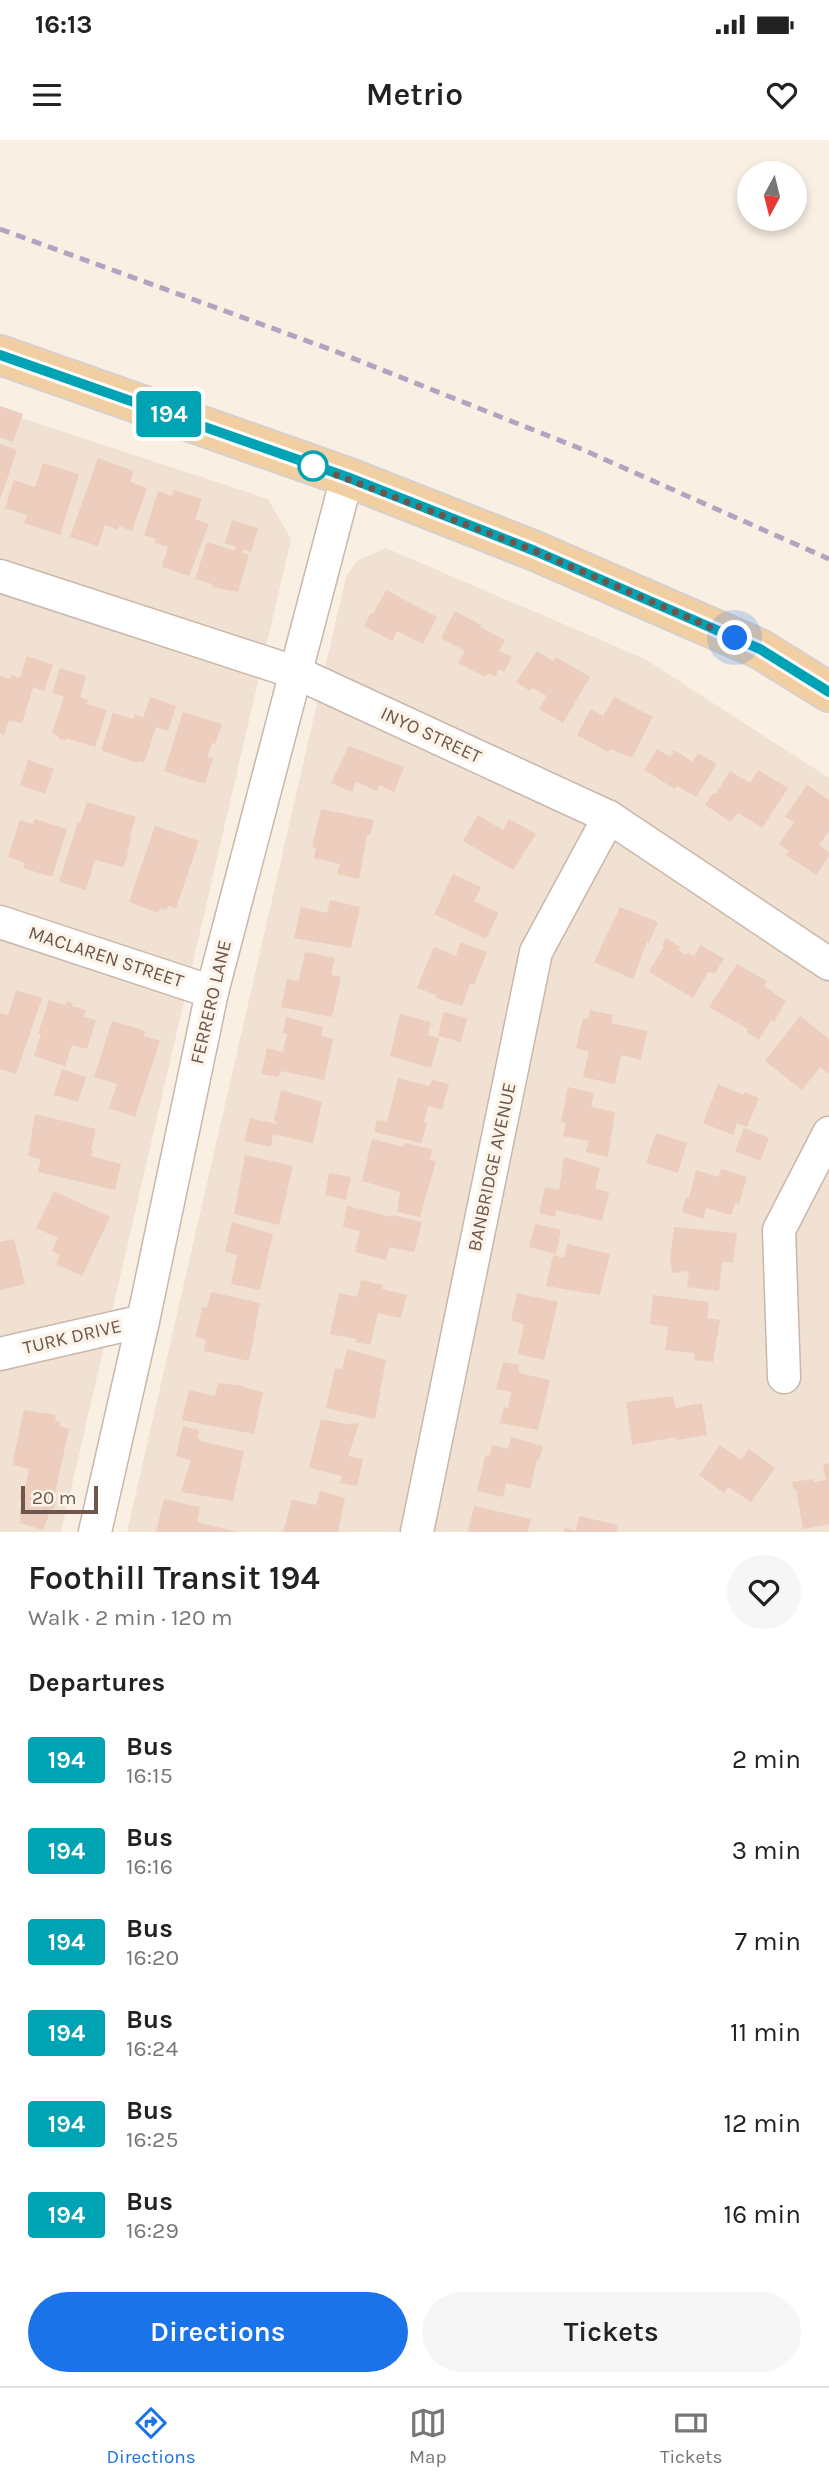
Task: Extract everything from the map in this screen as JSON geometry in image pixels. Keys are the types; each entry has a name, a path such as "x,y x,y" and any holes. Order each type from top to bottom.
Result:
{"main road":[{"path":"0,355 347,477 535,551 760,649 829,692"}],"street":[{"name":"FERRERO LANE","path":"95,1532 143,1321 212,992 347,477"},
{"name":"INYO STREET","path":"0,576 297,673 609,817 829,964"},
{"name":"BANBRIDGE AVENUE","path":"417,1532 536,952 609,817"},
{"name":"MACLAREN STREET","path":"0,922 212,992"},
{"path":"784,1377 779,1230 829,1133"},
{"name":"TURK DRIVE","path":"0,1354 143,1321"}],"shaded area":[{"path":"0,411 268,499 291,539 61,1532 0,1532"},
{"path":"386,548 645,659 829,778 829,1532 127,1532 346,577 357,561"}],"building":[{"path":"0,406 23,414 13,442 0,437"},
{"path":"0,444 17,450 1,497 0,497"},
{"path":"98,458 134,471 130,482 147,488 132,531 105,525 98,546 70,537"},
{"path":"43,463 79,474 60,535 24,523 27,515 5,508 14,480 35,487"},
{"path":"174,490 202,499 195,519 209,524 189,576 162,567 168,547 155,543 156,539 144,535 158,491 172,496"},
{"path":"232,520 258,528 251,552 243,549 242,553 249,555 238,592 212,587 212,584 195,579 207,542 235,551 236,547 225,543"},
{"path":"386,590 437,617 423,644 397,631 392,641 364,626"},
{"path":"455,611 505,640 499,651 512,657 504,672 499,669 495,677 488,673 485,677 458,663 465,651 441,638"},
{"path":"537,651 553,661 556,657 590,677 563,723 539,709 547,696 532,688 530,691 516,682"},
{"path":"27,656 53,665 44,691 33,687 22,723 9,720 4,735 0,733 0,676 20,678"},
{"path":"60,668 86,676 80,697 88,700 87,704 107,710 95,747 58,738 59,736 52,733 64,697 52,693"},
{"path":"150,697 176,706 168,731 156,727 144,763 101,750 113,713 133,719 135,714 143,718"},
{"path":"614,697 653,717 632,758 610,749 608,752 577,735 591,709 603,716"},
{"path":"183,712 222,724 207,757 213,758 205,784 164,771"},
{"path":"349,746 404,767 394,792 379,785 377,791 356,782 352,792 331,783"},
{"path":"657,749 670,757 674,750 693,762 698,753 717,764 696,797 677,786 675,789 644,770"},
{"path":"28,760 54,769 45,794 20,785"},
{"path":"758,770 788,788 762,828 738,813 731,822 705,805 713,793 715,795 730,771 750,783"},
{"path":"807,785 829,800 829,831 819,845 829,852 829,856 816,875 786,855 789,851 779,844 794,822 785,817"},
{"path":"87,802 136,817 123,867 95,860 86,890 59,882"},
{"path":"321,809 374,820 370,835 367,835 359,879 337,874 340,864 314,858 316,848 312,847"},
{"path":"478,815 503,830 509,819 536,834 513,870 463,841"},
{"path":"35,819 67,829 52,877 23,868 25,863 8,857 20,820 33,824"},
{"path":"155,826 199,841 176,908 160,908 159,913 129,902"},
{"path":"453,874 481,887 474,901 499,913 486,939 434,914"},
{"path":"330,900 360,907 351,948 294,938 301,907 327,913"},
{"path":"620,907 658,922 633,979 594,962"},
{"path":"666,938 680,947 678,950 686,955 688,953 694,956 701,945 724,959 715,973 708,972 693,998 649,972"},
{"path":"460,942 487,952 462,1006 435,998 436,995 417,988 434,947 456,956"},
{"path":"305,952 335,958 331,975 341,977 332,1017 281,1007 287,979 299,981"},
{"path":"737,964 767,981 764,986 786,1001 759,1040 746,1032 748,1029 709,1007"},
{"path":"16,990 42,998 16,1074 0,1069 0,1013 8,1015"},
{"path":"49,1000 65,1005 67,1001 73,1003 72,1006 86,1010 84,1017 96,1020 87,1049 72,1045 65,1066 34,1056"},
{"path":"590,1010 613,1015 611,1023 647,1031 641,1060 621,1055 615,1084 583,1077 589,1051 576,1048 583,1018 588,1019"},
{"path":"444,1012 467,1018 461,1042 438,1036"},
{"path":"400,1014 431,1022 428,1035 439,1038 431,1068 390,1056"},
{"path":"800,1016 829,1039 829,1074 820,1067 802,1090 765,1061"},
{"path":"286,1017 323,1027 321,1036 333,1039 324,1080 281,1071 278,1077 261,1074 267,1048 283,1052 287,1034 283,1033"},
{"path":"112,1021 140,1029 145,1032 144,1036 160,1041 135,1117 109,1108 117,1084 94,1077"},
{"path":"62,1069 86,1077 78,1102 54,1095"},
{"path":"398,1078 429,1086 432,1080 449,1084 442,1110 428,1106 424,1122 427,1123 421,1143 374,1132 377,1120 387,1122"},
{"path":"718,1084 759,1098 747,1127 737,1123 733,1135 703,1123"},
{"path":"568,1087 594,1093 591,1107 615,1112 608,1157 586,1152 589,1141 563,1136 566,1123 561,1122"},
{"path":"281,1090 322,1102 313,1143 273,1134 271,1147 244,1141 250,1118 276,1124 274,1121"},
{"path":"35,1114 96,1129 91,1156 121,1164 115,1190 38,1172 41,1159 28,1156"},
{"path":"744,1128 769,1138 760,1161 735,1151"},
{"path":"656,1133 687,1143 678,1173 646,1163"},
{"path":"372,1139 403,1147 404,1143 432,1149 430,1160 436,1161 420,1217 397,1212 400,1192 362,1181"},
{"path":"245,1155 293,1166 279,1225 234,1214"},
{"path":"564,1157 600,1168 595,1189 609,1192 602,1221 556,1210 555,1217 539,1213 545,1187 559,1190"},
{"path":"721,1169 747,1177 739,1204 735,1203 731,1215 706,1208 703,1219 682,1212 686,1197 689,1198 696,1170 719,1177"},
{"path":"329,1173 351,1177 346,1200 325,1195"},
{"path":"54,1191 110,1217 82,1276 56,1264 60,1255 52,1251 58,1238 36,1228"},
{"path":"347,1206 422,1222 414,1252 389,1247 386,1260 355,1252 360,1231 343,1227"},
{"path":"232,1222 273,1234 260,1290 231,1284 237,1255 225,1252"},
{"path":"535,1224 561,1230 556,1254 529,1247"},
{"path":"674,1227 737,1233 733,1263 722,1262 719,1291 687,1287 689,1271 672,1273 670,1259"},
{"path":"14,1239 25,1284 0,1290 0,1242"},
{"path":"567,1244 610,1254 600,1295 546,1286 553,1255 564,1258"},
{"path":"361,1280 407,1295 401,1318 378,1313 370,1345 356,1342 357,1339 330,1334 339,1293 357,1297"},
{"path":"211,1292 260,1303 249,1361 204,1351 206,1340 196,1336 202,1307 207,1308"},
{"path":"517,1293 558,1302 544,1360 518,1354 524,1324 511,1321"},
{"path":"653,1295 709,1302 707,1318 720,1320 713,1362 694,1360 694,1353 665,1350 668,1327 650,1324"},
{"path":"347,1349 386,1360 375,1419 326,1408 335,1368 342,1369"},
{"path":"503,1362 519,1365 519,1373 550,1380 538,1430 500,1423 504,1407 508,1408 511,1392 496,1389"},
{"path":"218,1383 244,1386 263,1392 254,1434 182,1420 189,1390 215,1396"},
{"path":"673,1396 676,1408 702,1403 707,1435 677,1440 676,1437 632,1445 626,1402"},
{"path":"24,1410 56,1415 55,1421 60,1422 59,1426 69,1429 54,1497 54,1509 51,1509 43,1530 20,1523 23,1499 19,1499 21,1492 24,1493 29,1469 13,1465 13,1461"},
{"path":"321,1419 359,1424 348,1456 363,1459 357,1486 340,1483 342,1476 309,1468"},
{"path":"183,1426 199,1430 199,1441 244,1451 233,1501 181,1492 191,1460 176,1456"},
{"path":"511,1437 543,1446 530,1489 506,1483 503,1497 477,1491 485,1456 489,1457 492,1445 508,1449"},
{"path":"720,1445 741,1460 749,1449 775,1468 751,1502 728,1487 724,1493 699,1475"},
{"path":"829,1463 829,1524 803,1529 796,1489 794,1490 792,1482 826,1480 823,1465"},
{"path":"320,1491 345,1498 338,1532 283,1532 292,1500 316,1505"},
{"path":"164,1499 200,1507 197,1522 237,1532 156,1532"},
{"path":"474,1506 531,1519 528,1532 468,1532"},
{"path":"579,1516 618,1525 616,1532 564,1532 565,1528 576,1531"}],"railway":[{"path":"0,229 332,350 579,448 829,559"}],"bus line":[{"name":"194","path":"0,355 347,477 535,551 760,649 829,692"}],"route":[{"path":"313,466 535,551 735,638"}]}
